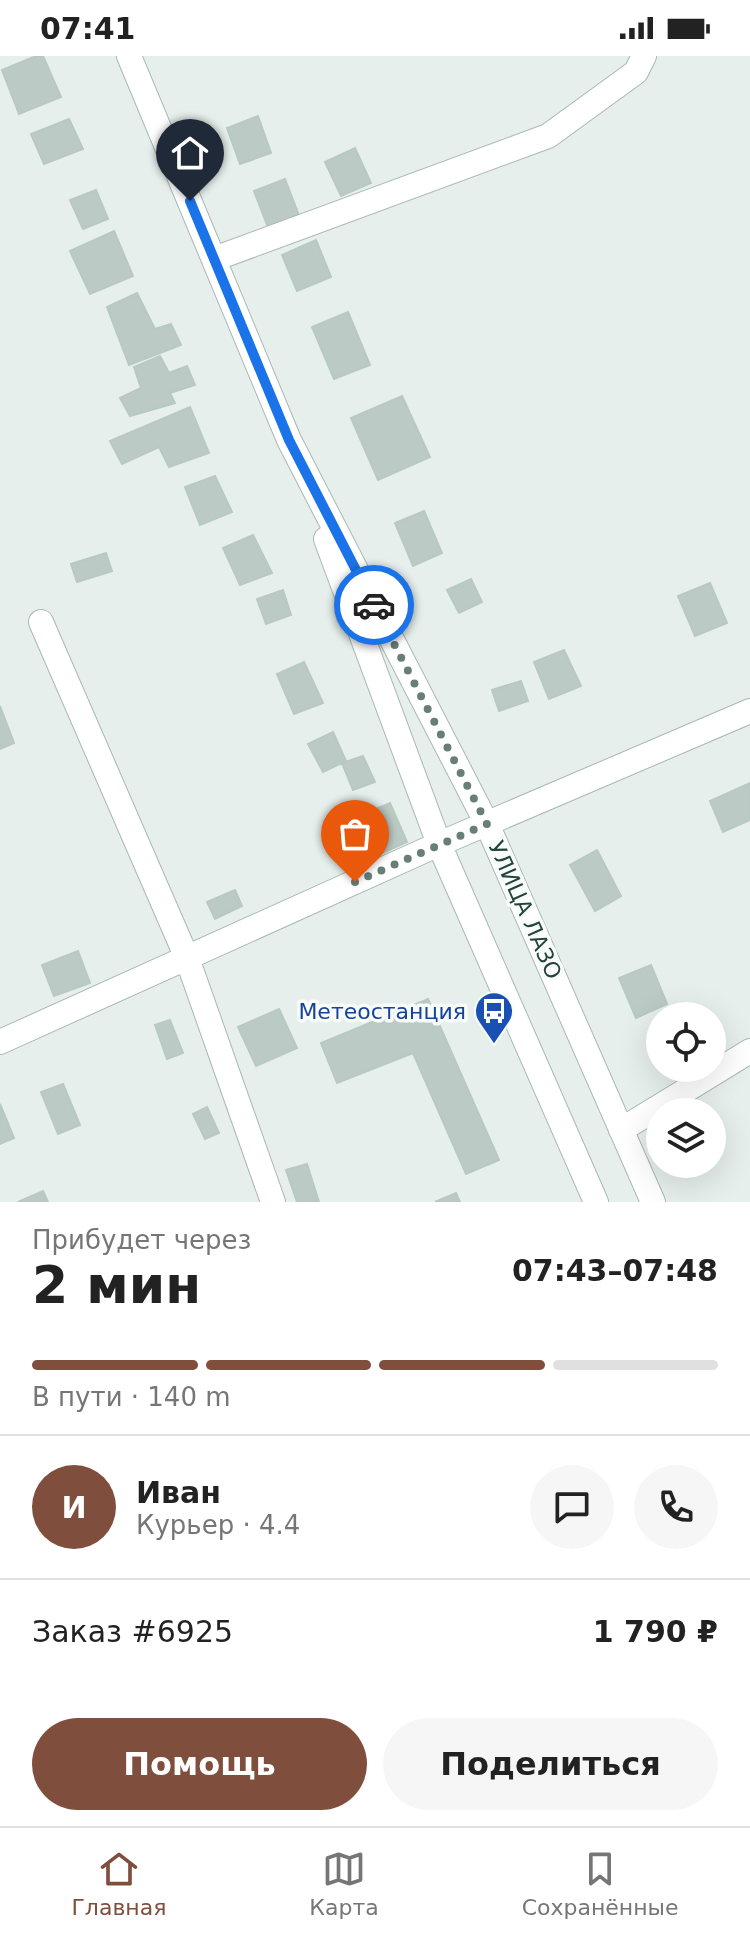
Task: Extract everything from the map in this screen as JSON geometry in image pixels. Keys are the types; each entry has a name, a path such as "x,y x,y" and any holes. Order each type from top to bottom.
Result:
{"street":[{"name":"УЛИЦА ЛАЗО","path":"129,56 289,440 487,824 653,1202"},
{"path":"214,259 548,136 636,72 644,56"},
{"path":"289,440 439,844 596,1202"},
{"path":"41,622 187,958 273,1202"},
{"path":"0,1042 439,844 750,711"},
{"path":"621,1130 750,1051"}],"building":[{"path":"43,56 61,97 19,114 2,70"},
{"path":"258,116 271,153 240,164 227,128"},
{"path":"69,119 83,149 44,164 31,134"},
{"path":"355,148 371,183 341,196 325,162"},
{"path":"285,179 300,218 269,230 254,191"},
{"path":"96,190 108,219 83,229 70,200"},
{"path":"114,231 133,276 90,294 70,251"},
{"path":"316,240 331,277 297,291 282,255"},
{"path":"137,293 155,329 171,324 181,345 129,365 107,307"},
{"path":"348,312 370,365 334,379 312,327"},
{"path":"160,356 169,373 187,366 195,385 170,393 175,403 130,416 120,398 141,388 134,367"},
{"path":"402,396 430,457 378,480 351,418"},
{"path":"190,407 209,453 169,467 159,447 122,464 110,441"},
{"path":"215,476 232,512 200,525 185,487"},
{"path":"424,511 442,553 413,566 395,523"},
{"path":"253,535 272,573 240,585 223,548"},
{"path":"106,553 112,571 77,582 71,564"},
{"path":"471,579 482,602 459,613 447,590"},
{"path":"710,583 727,623 695,636 678,596"},
{"path":"283,590 291,615 266,624 257,599"},
{"path":"564,650 581,686 549,699 534,662"},
{"path":"304,662 323,703 294,714 277,674"},
{"path":"521,681 528,701 499,711 492,690"},
{"path":"0,706 14,743 0,749"},
{"path":"333,732 346,761 323,772 308,744"},
{"path":"363,756 375,782 353,790 342,763"},
{"path":"750,783 750,820 723,832 710,801"},
{"path":"390,803 407,842 376,856 359,816"},
{"path":"597,850 621,896 595,911 570,865"},
{"path":"235,890 242,906 215,919 207,902"},
{"path":"78,951 90,983 54,996 42,965"},
{"path":"651,965 666,1002 646,1002 646,1013 636,1018 619,978"},
{"path":"428,999 499,1160 466,1174 413,1053 337,1083 321,1043"},
{"path":"279,1009 297,1048 256,1066 238,1027"},
{"path":"170,1020 183,1053 167,1059 155,1025"},
{"path":"63,1084 80,1125 58,1134 41,1092"},
{"path":"0,1104 14,1138 0,1144"},
{"path":"207,1107 219,1133 205,1139 193,1114"},
{"path":"307,1164 319,1202 297,1202 286,1170"},
{"path":"43,1191 48,1202 18,1202"},
{"path":"456,1193 460,1202 435,1202"}],"way so far":[{"path":"355,882 487,824 374,605"}],"place":[{"name":"Метеостанция","path":"494,1045"}],"route":[{"path":"190,201 289,440 374,605"}]}
